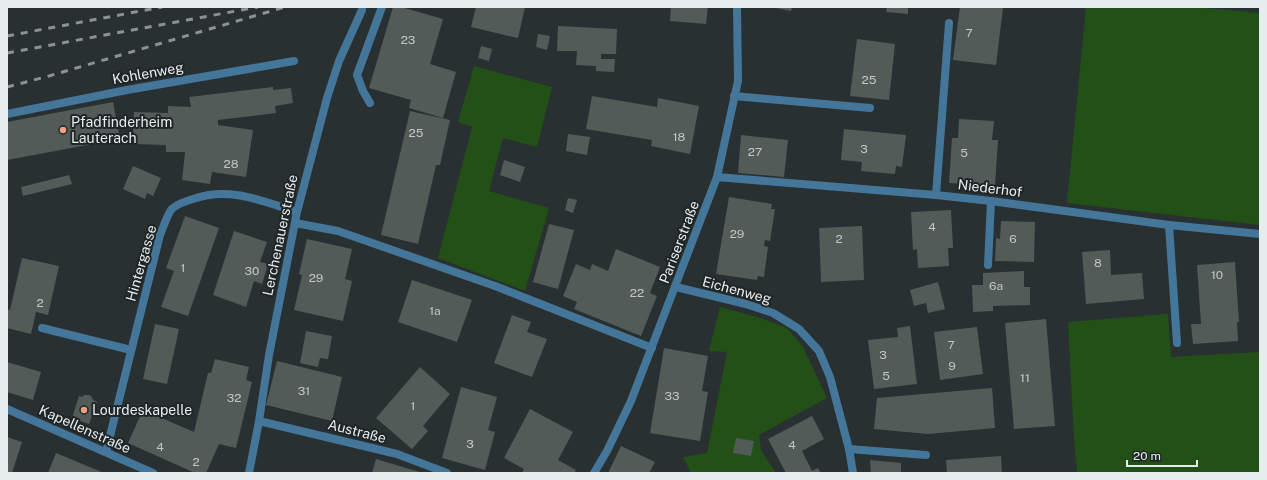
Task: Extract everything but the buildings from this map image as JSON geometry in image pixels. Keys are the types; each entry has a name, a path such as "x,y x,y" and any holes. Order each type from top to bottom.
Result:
{"street":[{"path":"370,103 363,91 357,75 382,7"},
{"name":"Pariserstraße","path":"594,473 608,451 631,401 717,177 738,80 737,7"},
{"name":"Lerchenauerstraße","path":"249,473 269,355 297,212 327,98 339,61 362,10"},
{"path":"936,195 949,23"},
{"name":"Kohlenweg","path":"7,114 127,90 294,61"},
{"path":"734,96 870,108"},
{"name":"Niederhof","path":"717,177 936,195 1170,225 1260,234"},
{"name":"Hintergasse","path":"106,452 160,235 172,208 186,201 202,196 219,194 245,195 297,212"},
{"path":"988,264 991,201"},
{"path":"295,222 338,231 495,286 652,348"},
{"path":"1170,225 1177,343"},
{"name":"Eichenweg","path":"676,287 746,304 773,313 799,329 819,351 830,377 849,449 853,473"},
{"path":"42,328 131,350"},
{"name":"Kapellenstraße","path":"7,409 153,473"},
{"name":"Austraße","path":"259,421 396,454 447,473"},
{"path":"849,449 926,455"}],"green space":[{"path":"1086,7 1193,7 1260,13 1260,225 1067,203"},
{"path":"474,66 552,87 537,147 503,138 489,191 549,208 525,291 438,258 472,127 458,122"},
{"path":"720,307 761,318 787,328 803,347 827,398 759,435 761,450 776,473 691,473 683,457 707,453 727,352 709,351"},
{"path":"1168,314 1171,357 1260,352 1260,473 1077,473 1068,322"}],"railway":[{"path":"7,36 162,7"},
{"path":"7,53 258,7"},
{"path":"7,87 285,7"}],"place":[{"name":"Pfadfinderheim Lauterach","path":"63,130"},
{"name":"Lourdeskapelle","path":"84,410"}]}
